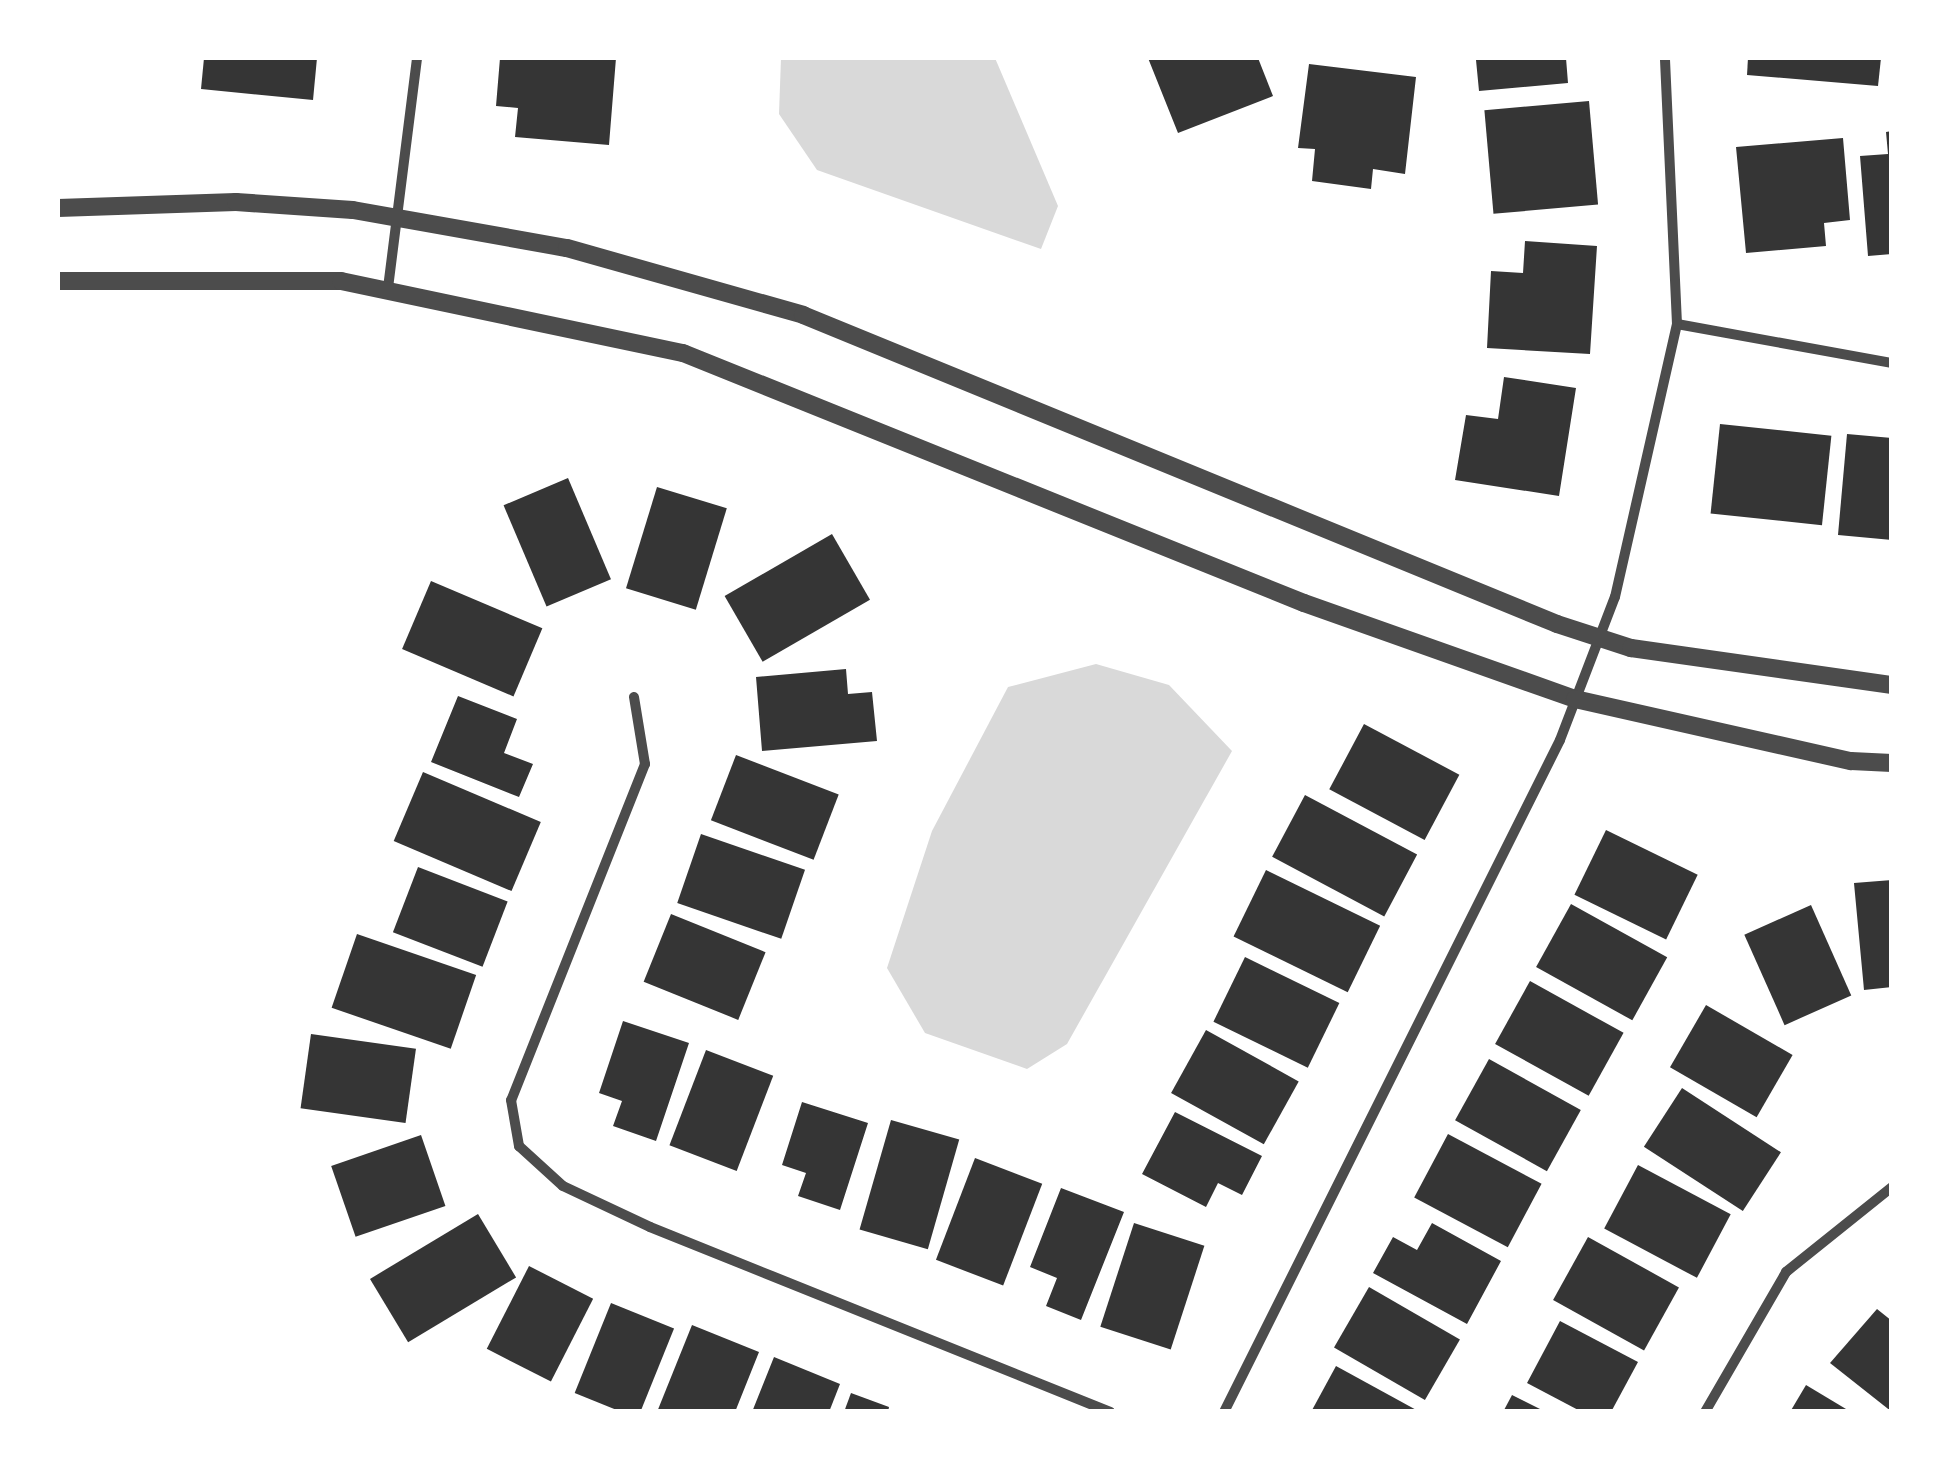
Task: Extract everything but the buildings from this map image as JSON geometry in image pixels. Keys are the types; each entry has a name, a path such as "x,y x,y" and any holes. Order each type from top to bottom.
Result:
{"street":[{"path":"388,288 417,58"},
{"path":"1224,1412 1575,699 1615,597 1677,324 1665,58"},
{"path":"58,208 236,202 398,217 567,248 802,314 1631,648 1892,685"},
{"path":"58,281 323,280 388,288 683,353 1304,602 1575,699 1851,762 1892,763"},
{"path":"1677,324 1892,362"},
{"path":"634,696 646,764 511,1100 519,1146 563,1186 650,1227 1110,1412"},
{"path":"1705,1412 1786,1272 1892,1187"}],"shaded area":[{"path":"781,58 995,58 1058,206 1041,249 817,170 779,114"},
{"path":"1096,664 1169,685 1232,751 1067,1044 1027,1069 925,1033 887,968 932,831 1008,687"}]}
